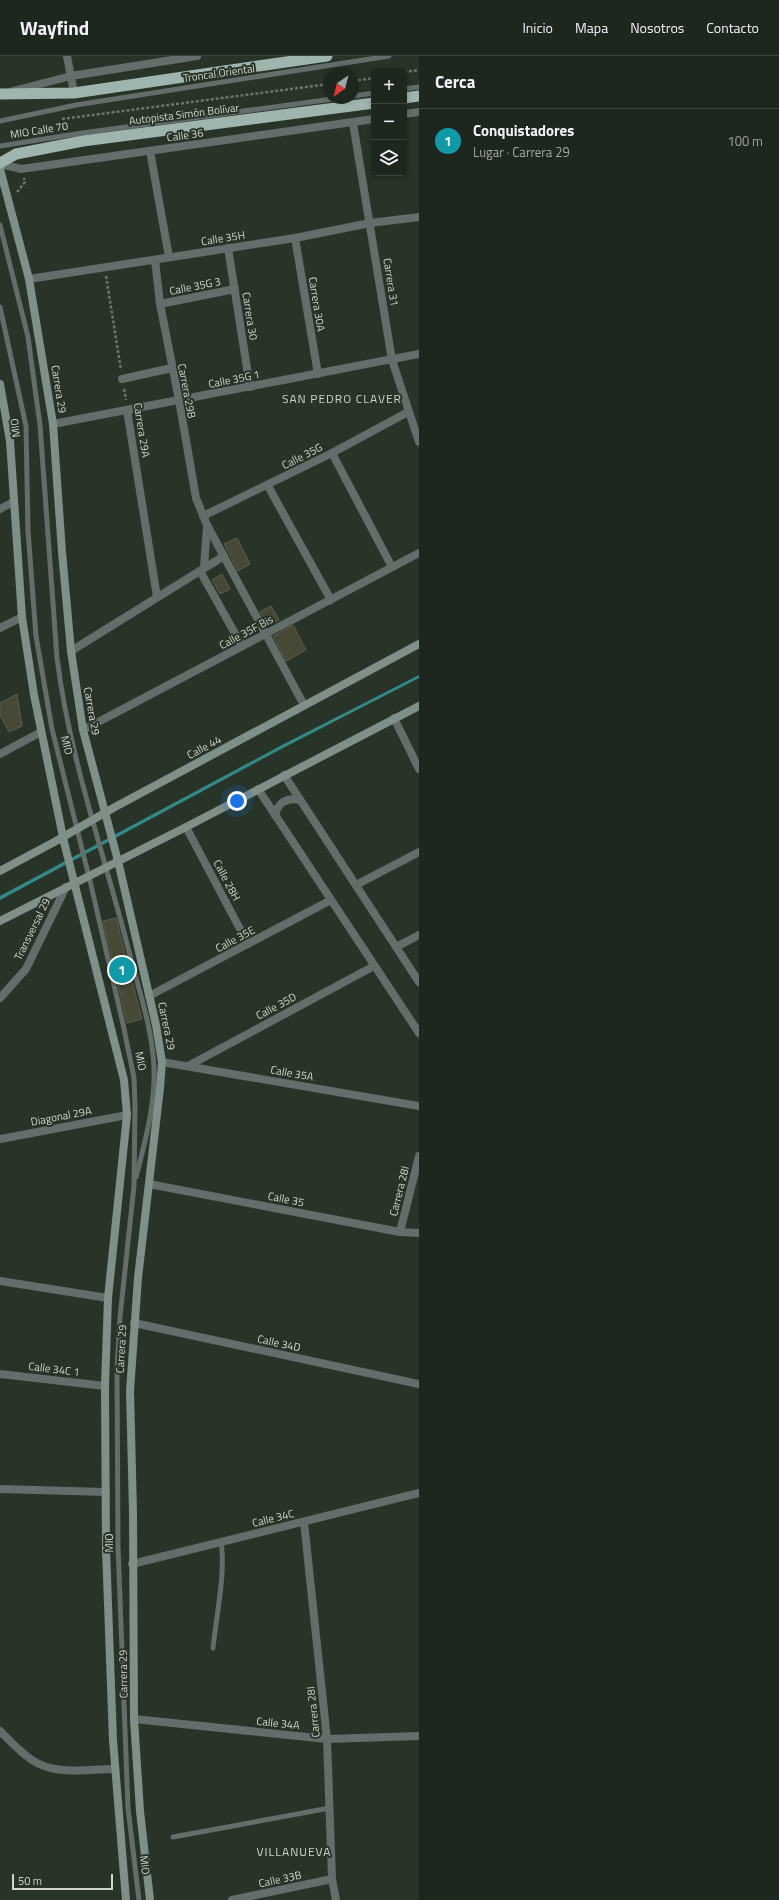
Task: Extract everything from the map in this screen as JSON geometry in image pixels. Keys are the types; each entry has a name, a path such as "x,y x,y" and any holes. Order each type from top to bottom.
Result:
{"highway":[{"path":"0,94 74,93 327,56"},
{"path":"407,98 419,96"},
{"name":"Autopista Simón Bolívar","path":"0,163 16,154 83,142 371,103"}],"main road":[{"name":"Carrera 29","path":"0,169 29,280 53,424 71,651 83,730 118,860 156,1025 162,1062 134,1323 130,1391 133,1512 132,1564 134,1719 140,1811 150,1900"},
{"name":"Carrera 29","path":"0,387 10,441 22,617 41,732 73,880 124,1080 127,1115 108,1298 105,1386 106,1549 114,1769 126,1900"},
{"name":"Calle 44","path":"0,871 64,840 304,705 419,644"},
{"path":"0,921 66,886 73,880 186,827 419,706"}],"street":[{"path":"67,56 74,93"},
{"path":"0,94 71,76 163,59 197,56"},
{"path":"407,114 419,112"},
{"name":"Calle 36","path":"0,163 21,170 371,120"},
{"name":"Carrera 31","path":"353,123 392,360 419,442"},
{"path":"150,151 169,257"},
{"name":"Calle 35H","path":"29,280 295,238 370,223 419,217"},
{"name":"Carrera 30A","path":"295,238 318,374"},
{"name":"Carrera 30","path":"228,248 250,387"},
{"name":"Carrera 29B","path":"155,260 160,304 196,498 207,525 304,705"},
{"name":"Calle 35G 3","path":"160,304 235,290"},
{"name":"Calle 35G 1","path":"53,424 419,354"},
{"path":"122,379 172,368"},
{"name":"Carrera 29A","path":"128,410 158,596"},
{"name":"Calle 35G","path":"203,516 268,486 408,412"},
{"path":"332,453 392,568"},
{"path":"268,486 331,600"},
{"path":"0,509 14,502"},
{"name":"Carrera 29B","path":"202,569 207,525"},
{"name":"Calle 35F Bis","path":"83,730 419,554"},
{"path":"71,651 224,556"},
{"path":"202,569 242,646"},
{"path":"0,628 22,617"},
{"path":"394,718 419,769"},
{"path":"0,754 41,732"},
{"path":"284,775 419,982"},
{"path":"258,789 419,1033"},
{"path":"275,815 276,809 284,801 295,799 300,800"},
{"name":"Calle 28H","path":"186,827 248,944"},
{"path":"356,885 419,852"},
{"name":"Transversal 29","path":"0,998 26,969 66,886"},
{"name":"Calle 35E","path":"149,996 331,900"},
{"path":"396,947 419,935"},
{"name":"Calle 35D","path":"188,1066 374,966"},
{"name":"Calle 35A","path":"162,1062 419,1106"},
{"name":"Diagonal 29A","path":"0,1139 127,1115"},
{"name":"Carrera 28I","path":"400,1232 419,1156"},
{"name":"Calle 35","path":"149,1184 400,1232 419,1233"},
{"path":"0,1281 108,1298"},
{"name":"Calle 34D","path":"134,1323 419,1384"},
{"name":"Calle 34C 1","path":"0,1374 105,1386"},
{"path":"0,1489 106,1492"},
{"name":"Calle 34C","path":"132,1564 419,1493"},
{"name":"Carrera 28I","path":"304,1522 327,1739 332,1879 336,1900"},
{"name":"Calle 34A","path":"134,1719 327,1739 419,1736"},
{"path":"0,1731 32,1760 48,1767 58,1770 114,1769"},
{"name":"Calle 33B","path":"232,1900 332,1879"}],"lane":[{"name":"Troncal Oriental","path":"76,105 389,56"},
{"path":"407,88 419,86"},
{"path":"359,95 371,93"},
{"name":"MIO Calle 70","path":"0,146 82,133 323,100"},
{"name":"MIO Calle 70","path":"0,121 76,105"},
{"name":"MIO","path":"0,225 28,337 40,424 57,658 62,696 70,737 121,916 147,1020 154,1056 152,1100 148,1129 134,1186"},
{"name":"MIO","path":"0,306 26,426 28,530 36,636 52,729 88,873 134,1078 134,1186 120,1317 117,1369 118,1546 127,1801 139,1900"},
{"path":"213,1648 222,1565 221,1542"},
{"path":"173,1836 330,1808"}],"path":[{"path":"407,72 419,70"},
{"path":"359,80 371,78"},
{"path":"55,120 323,85"},
{"name":"Carrera 29A","path":"104,267 128,410"}],"water":[{"path":"419,675 419,678 283,748 0,900 0,896 282,745"}],"building":[{"path":"237,538 250,564 238,571 224,544"},
{"path":"222,574 230,589 220,594 212,580"},
{"path":"271,606 279,620 268,626 260,612"},
{"path":"293,625 306,650 286,661 273,636"},
{"path":"17,694 22,726 9,732 0,715 0,703"},
{"path":"116,918 142,1019 127,1023 103,921"}],"place":[{"name":"Conquistadores","path":"122,970"}],"district":[{"name":"SAN PEDRO CLAVER","path":"342,398"},
{"name":"VILLANUEVA","path":"294,1851"}]}
